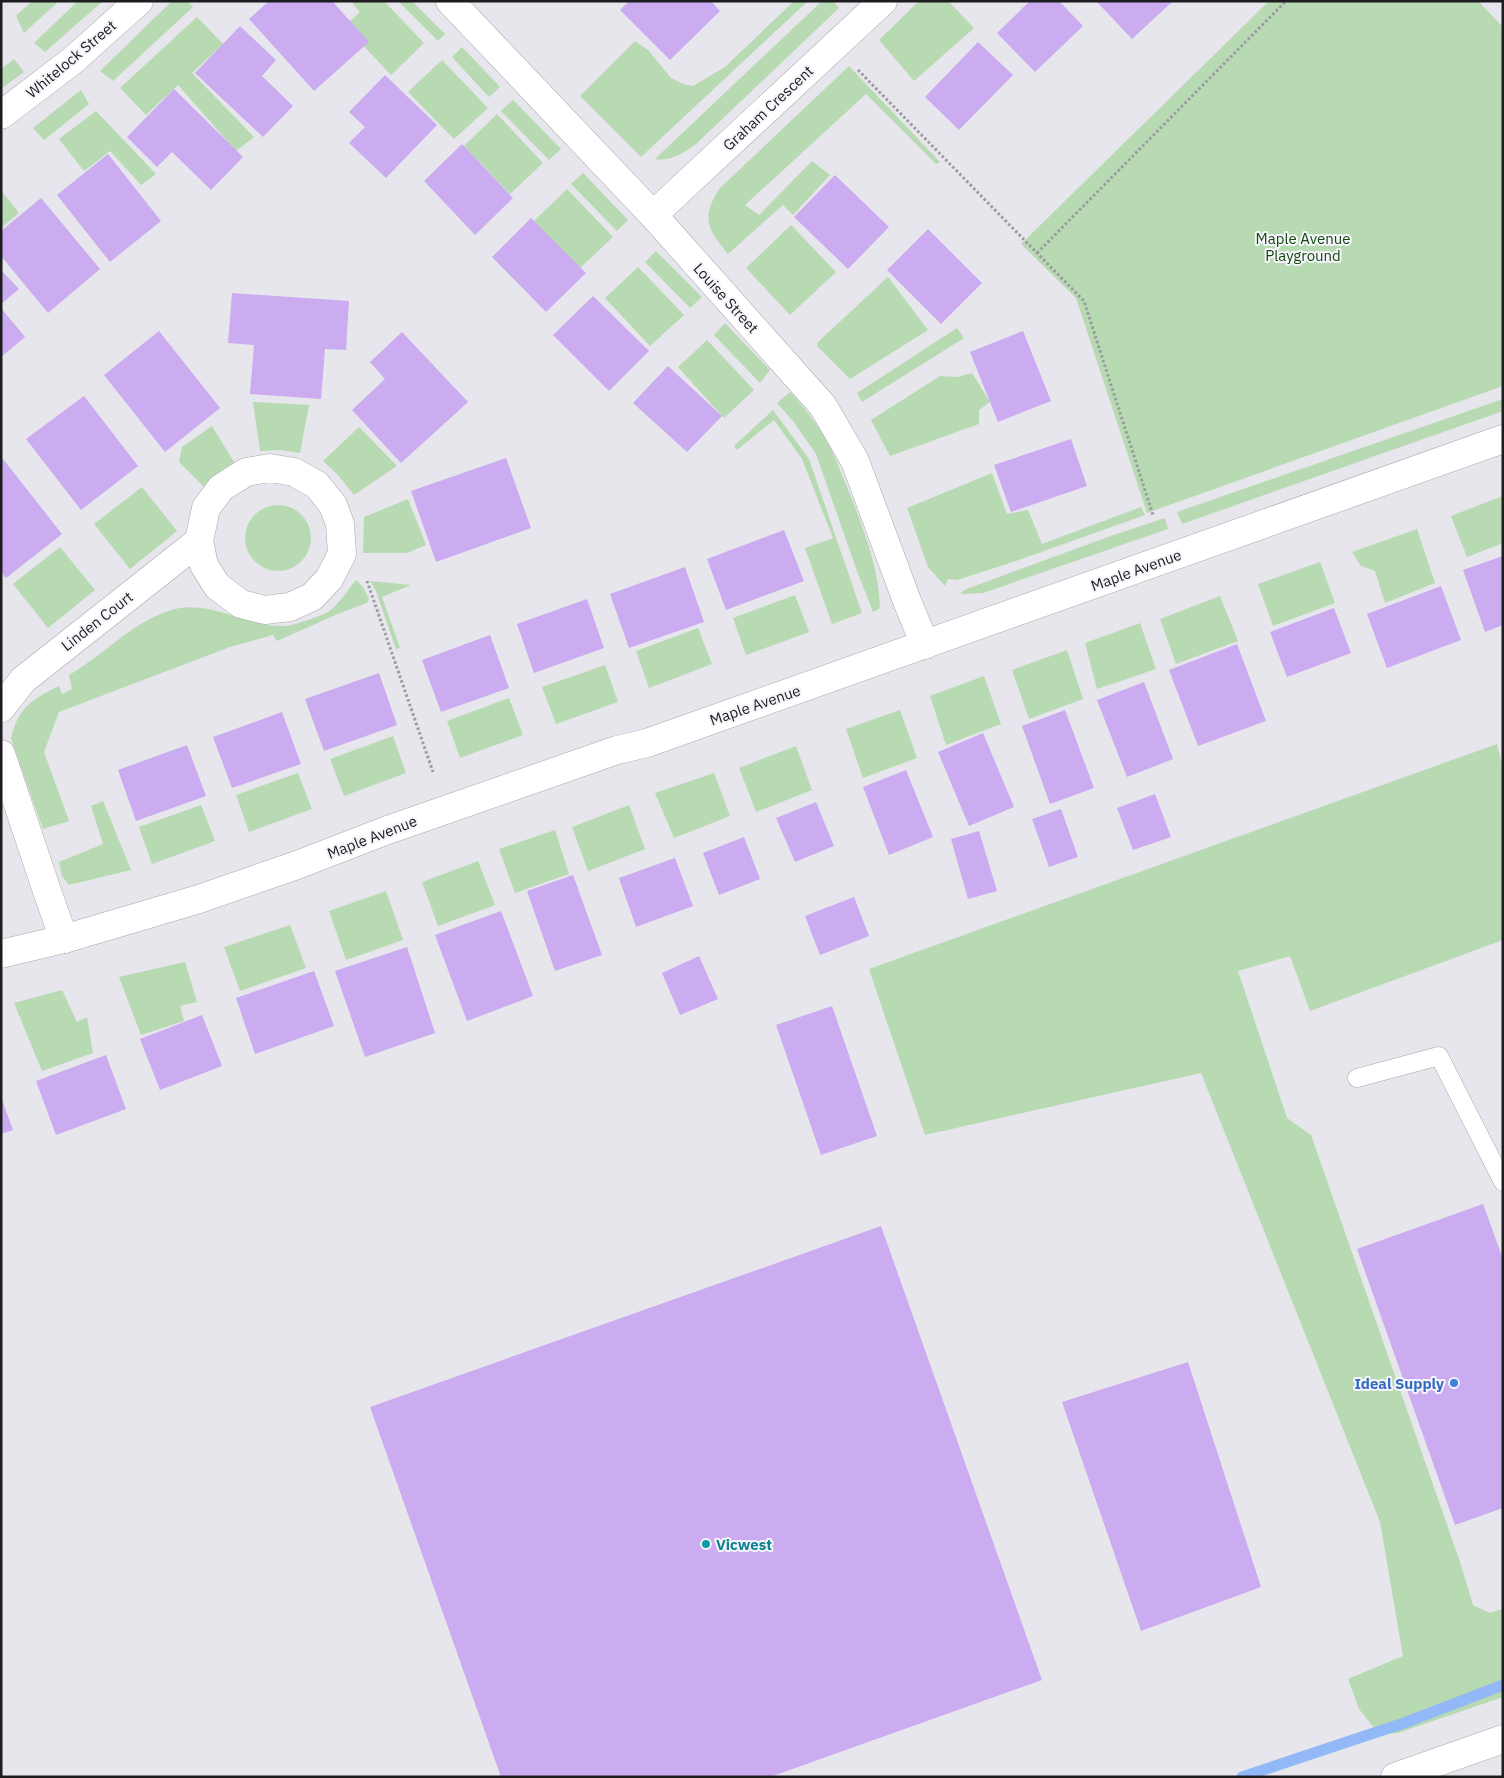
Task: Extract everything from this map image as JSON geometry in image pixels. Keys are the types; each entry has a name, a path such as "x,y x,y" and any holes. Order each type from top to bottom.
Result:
{"street":[{"name":"Whitelock Street","path":"1,115 72,61 139,1"},
{"name":"Louise Street","path":"450,1 653,215 822,406 855,460 907,602 925,645"},
{"name":"Graham Crescent","path":"653,215 883,1"},
{"name":"Maple Avenue","path":"1,954 64,939 245,884 385,831 554,771 616,750 647,743 1503,439"},
{"path":"270,468 294,472 317,486 333,505 340,524 342,554 329,579 312,596 290,607 265,610 241,604 217,586 204,565 199,541 206,508 221,488 246,472 270,468"},
{"name":"Linden Court","path":"1,708 23,680 199,541"},
{"path":"1,754 64,939"},
{"path":"1395,1777 1503,1739"}],"lane":[{"path":"1357,1078 1439,1056 1503,1182"}],"path":[{"path":"1037,254 1286,1"},
{"path":"835,46 1084,302 1153,515"},
{"path":"342,554 367,581 433,772"}],"green space":[{"path":"32,1 59,1 24,33 16,16"},
{"path":"78,1 103,1 45,52 34,43"},
{"path":"172,1 188,1 193,7 113,81 100,71"},
{"path":"351,1 384,1 424,43 391,75 345,26 360,12"},
{"path":"398,1 412,1 445,34 438,41"},
{"path":"794,1 808,1 641,157 580,96 635,41 648,50 671,78 683,84 693,86 725,67"},
{"path":"822,1 833,1 839,8 695,145 671,158 655,159"},
{"path":"919,1 948,1 974,28 914,81 879,40"},
{"name":"Maple Avenue Playground","path":"1269,1 1478,1 1503,27 1503,386 1147,513 1076,298 1021,244"},
{"path":"197,17 223,44 192,73 254,137 236,151 178,85 146,115 120,88"},
{"path":"462,47 500,87 489,97 452,57"},
{"path":"14,59 24,72 1,89 1,69"},
{"path":"442,60 488,108 454,139 408,92"},
{"path":"849,66 940,162 936,164 866,94 745,205 759,215 812,161 830,175 793,215 783,205 728,254 711,230 708,216 713,199 719,189"},
{"path":"81,90 89,104 44,140 33,128"},
{"path":"513,100 561,149 549,160 501,111"},
{"path":"96,111 156,174 141,185 110,151 84,171 59,139"},
{"path":"497,114 543,163 510,194 464,146"},
{"path":"583,173 628,220 617,231 571,184"},
{"path":"567,189 613,237 579,269 534,221"},
{"path":"1,190 19,213 1,228"},
{"path":"791,225 836,272 790,315 746,268"},
{"path":"656,251 702,297 690,308 645,262"},
{"path":"638,267 684,315 650,346 605,298"},
{"path":"888,277 928,330 850,379 817,346 818,342"},
{"path":"725,323 770,370 760,383 714,335"},
{"path":"957,328 964,338 862,402 857,393"},
{"path":"707,340 754,390 724,418 678,367"},
{"path":"972,373 990,402 979,410 979,424 890,456 871,420 940,376 957,377"},
{"path":"790,392 822,432 836,460 858,514 879,589 880,608 873,612 816,454 793,421 777,403"},
{"path":"1503,399 1503,411 1182,524 1177,512"},
{"path":"253,402 309,405 300,453 281,450 260,451"},
{"path":"773,410 809,459 862,613 832,624 805,548 833,538 802,459 774,420 737,450 734,446"},
{"path":"212,426 234,462 216,474 205,488 179,462 182,447"},
{"path":"359,427 397,466 354,495 338,475 323,461"},
{"path":"992,473 1007,514 1028,510 1042,544 1141,507 1145,515 1016,561 957,580 948,579 945,586 928,567 907,508"},
{"path":"142,487 177,531 130,569 94,524"},
{"path":"1503,496 1503,543 1467,557 1451,516"},
{"path":"408,499 426,545 407,553 363,553 364,517"},
{"path":"278,505 291,508 301,515 308,525 311,538 308,551 301,561 291,568 278,571 265,568 255,561 248,551 245,538 248,525 255,515 265,508"},
{"path":"1165,518 1168,529 983,593 960,594 964,590"},
{"path":"1417,529 1435,583 1385,603 1375,571 1361,566 1352,552"},
{"path":"60,547 95,590 48,628 13,584"},
{"path":"1320,562 1335,603 1273,626 1258,584"},
{"path":"356,580 363,587 369,599 367,603 277,641 273,635 230,647 59,712 44,752 69,821 43,829 11,739 17,720 27,706 59,686 62,694 72,689 69,675 141,624 168,611 198,608 213,610 256,623 288,626 328,612 340,601"},
{"path":"370,581 411,585 382,597 400,648 396,649 376,591"},
{"path":"795,595 809,632 746,655 733,618"},
{"path":"1220,596 1238,641 1176,664 1160,619"},
{"path":"1140,623 1156,669 1097,689 1085,643"},
{"path":"698,628 712,664 649,688 636,651"},
{"path":"1067,650 1083,699 1029,719 1012,670"},
{"path":"605,665 618,702 556,724 542,687"},
{"path":"984,676 1001,724 946,745 930,696"},
{"path":"509,698 523,735 460,758 447,721"},
{"path":"900,710 917,758 863,778 846,729"},
{"path":"393,736 406,773 344,796 330,759"},
{"path":"1497,744 1503,768 1503,940 1310,1011 1290,956 1238,971 1287,1118 1311,1135 1460,1562 1473,1605 1490,1613 1503,1609 1503,1697 1398,1733 1379,1734 1359,1709 1348,1679 1403,1656 1380,1522 1201,1073 925,1135 869,969"},
{"path":"796,746 812,790 756,812 739,768"},
{"path":"298,773 312,809 249,832 236,795"},
{"path":"714,773 730,816 674,838 655,793"},
{"path":"103,801 131,870 69,885 62,876 59,862 103,844 91,806"},
{"path":"201,805 215,841 152,864 139,827"},
{"path":"629,805 645,849 588,871 572,827"},
{"path":"555,830 569,874 515,893 499,849"},
{"path":"478,861 495,905 438,926 422,882"},
{"path":"386,891 403,940 346,960 329,911"},
{"path":"290,925 306,968 240,991 224,947"},
{"path":"185,962 197,1002 180,1006 184,1021 141,1035 119,977"},
{"path":"62,990 77,1022 87,1017 93,1053 42,1071 14,1003"}],"building":[{"path":"269,1 332,1 369,42 314,91 249,19"},
{"path":"629,1 711,1 720,11 670,60 620,10"},
{"path":"1030,1 1059,1 1083,26 1035,72 997,33"},
{"path":"1096,1 1173,1 1132,39"},
{"path":"240,26 276,60 262,76 293,106 263,137 195,73"},
{"path":"978,42 1013,75 959,130 925,97"},
{"path":"385,75 437,125 386,178 349,143 365,127 349,112"},
{"path":"174,89 243,157 211,190 172,152 157,167 127,137"},
{"path":"462,144 513,198 475,235 424,181"},
{"path":"108,154 161,221 110,262 57,195"},
{"path":"835,175 889,227 848,269 794,217"},
{"path":"41,198 100,269 48,313 1,256 1,231"},
{"path":"531,218 586,273 546,312 492,257"},
{"path":"928,229 982,283 941,324 887,270"},
{"path":"1,270 19,289 1,304"},
{"path":"232,293 349,301 346,350 325,349 321,399 250,394 254,345 228,343"},
{"path":"593,296 649,351 609,391 553,335"},
{"path":"1,308 25,337 1,357"},
{"path":"159,331 220,408 165,452 104,375"},
{"path":"1023,331 1051,401 998,422 970,352"},
{"path":"402,332 468,402 401,463 352,410 385,379 370,362"},
{"path":"668,366 722,416 687,452 633,403"},
{"path":"84,396 138,466 81,510 26,439"},
{"path":"1071,439 1087,486 1011,512 994,465"},
{"path":"506,458 531,528 436,562 411,491"},
{"path":"3,459 62,534 6,578 1,572 1,460"},
{"path":"784,530 804,581 726,610 707,559"},
{"path":"1503,556 1503,625 1485,632 1463,570"},
{"path":"685,567 704,622 629,648 610,594"},
{"path":"1441,586 1461,640 1387,668 1367,614"},
{"path":"587,599 604,648 534,673 517,624"},
{"path":"1334,608 1351,653 1287,677 1270,632"},
{"path":"490,635 509,688 441,712 422,660"},
{"path":"1237,644 1266,721 1198,746 1169,670"},
{"path":"379,673 397,725 324,751 305,699"},
{"path":"1144,682 1173,759 1127,777 1097,700"},
{"path":"1065,710 1094,788 1050,804 1022,726"},
{"path":"282,712 301,764 232,788 213,737"},
{"path":"983,733 1014,807 969,826 938,752"},
{"path":"187,745 206,796 136,821 118,770"},
{"path":"906,770 933,837 889,855 863,787"},
{"path":"1155,794 1171,837 1133,850 1117,808"},
{"path":"816,802 834,846 795,862 776,818"},
{"path":"1061,809 1078,857 1049,867 1032,819"},
{"path":"979,831 997,891 968,899 951,839"},
{"path":"744,837 760,879 719,895 703,853"},
{"path":"675,858 693,906 636,927 619,878"},
{"path":"573,875 602,955 555,971 527,891"},
{"path":"854,897 869,936 820,955 805,916"},
{"path":"501,911 533,996 467,1021 435,935"},
{"path":"407,947 435,1033 365,1057 335,971"},
{"path":"699,956 718,999 680,1015 662,973"},
{"path":"314,971 334,1026 255,1054 236,998"},
{"path":"832,1006 877,1136 821,1155 776,1025"},
{"path":"202,1015 222,1066 160,1090 140,1039"},
{"path":"106,1055 126,1109 56,1135 36,1081"},
{"path":"1,1097 13,1130 1,1134"},
{"name":"Ideal Supply","path":"1483,1204 1503,1259 1503,1508 1455,1525 1357,1249"},
{"name":"Vicwest","path":"881,1226 1042,1680 770,1777 501,1777 370,1407"},
{"path":"1188,1362 1261,1587 1141,1631 1062,1402"}],"waterway":[{"path":"1242,1777 1404,1723 1503,1685"}],"place":[{"name":"Ideal Supply","path":"1454,1383"},
{"name":"Vicwest","path":"706,1544"}]}
